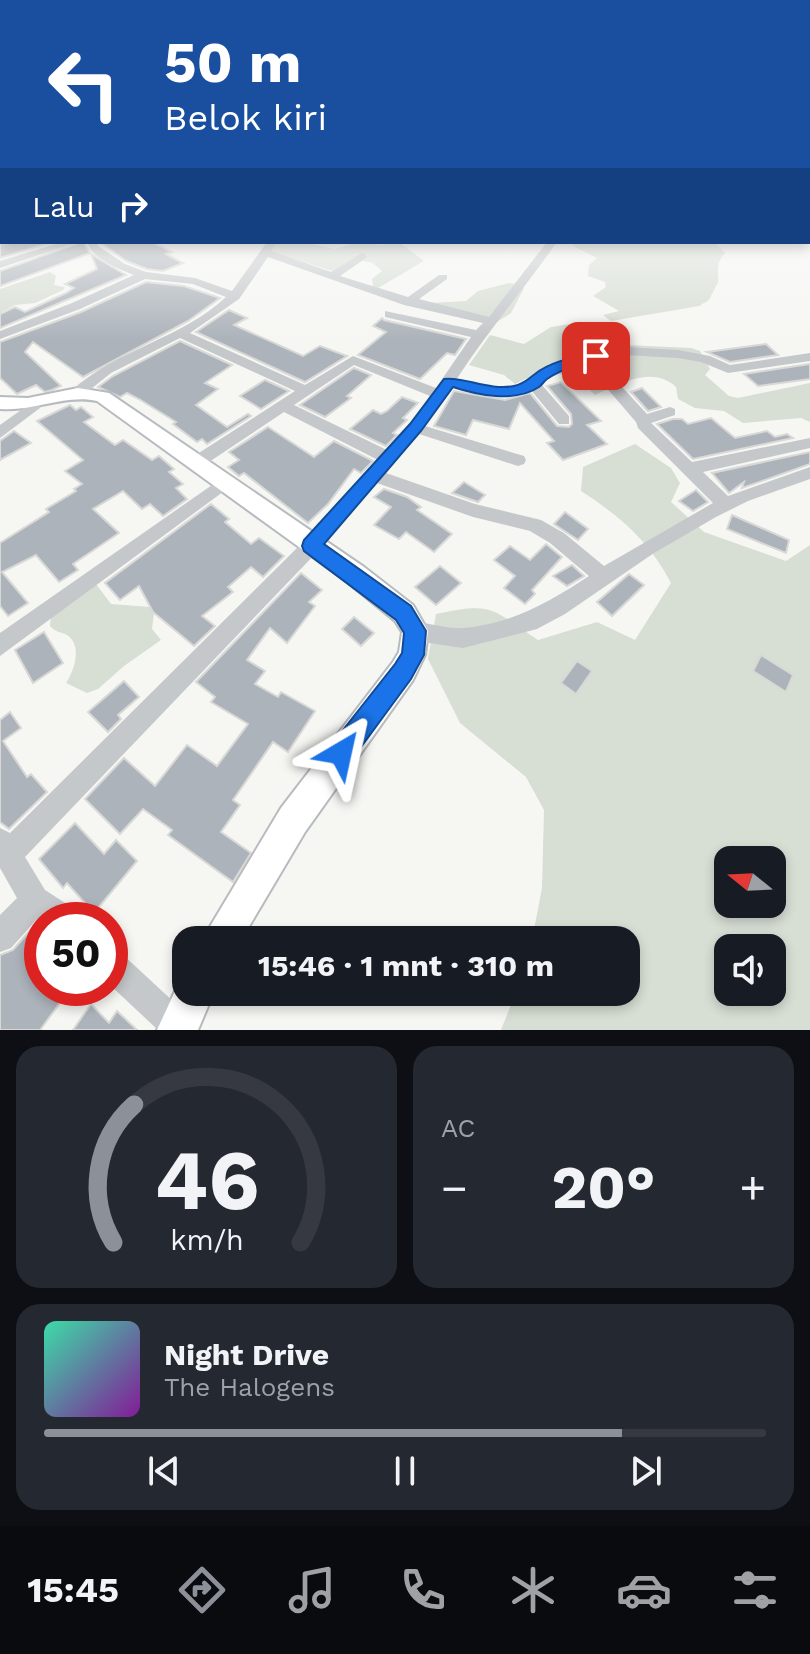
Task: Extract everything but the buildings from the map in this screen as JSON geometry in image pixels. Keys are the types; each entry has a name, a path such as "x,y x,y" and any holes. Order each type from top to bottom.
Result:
{"main road":[{"path":"0,403 35,405 76,394 103,397 404,613 415,631 412,655 403,671 293,820 229,926"},
{"path":"177,1028 188,1006"}],"street":[{"path":"0,265 67,244"},
{"path":"92,244 121,266 144,275 195,281 235,296"},
{"path":"38,902 4,849 311,546 416,428 479,335 550,244"},
{"path":"76,394 103,371 208,318 235,296 269,247 408,302 492,321"},
{"path":"334,275 362,256"},
{"path":"0,335 76,306 144,275"},
{"path":"408,302 443,277"},
{"path":"389,314 479,335"},
{"path":"179,333 306,391"},
{"path":"197,462 353,360 444,388 513,391 534,384 540,376 588,358 625,351 651,351 705,359 728,369 810,357"},
{"path":"588,358 644,421 655,438 724,503"},
{"path":"534,384 564,420"},
{"path":"0,433 35,405"},
{"path":"283,406 388,458"},
{"path":"644,421 670,412"},
{"path":"416,428 518,460"},
{"path":"689,469 810,443"},
{"path":"415,631 463,638 530,622 558,608 724,503 782,480 810,473"},
{"path":"373,475 473,510 535,525 557,538 604,577"},
{"path":"0,646 225,482"},
{"path":"0,937 35,900"},
{"path":"128,981 177,1028"}],"shaded area":[{"path":"277,244 312,244 335,249 352,244 401,244 424,261 373,288 372,279 382,271 373,263 356,259 332,271 268,251"},
{"path":"717,244 725,253 719,264 718,282 709,300 699,306 611,321 603,315 619,311 593,296 606,287 605,282 588,276 589,265 597,258 573,246"},
{"path":"50,272 56,276 54,285 65,287 63,290 35,303 15,305 0,313 0,289"},
{"path":"509,283 523,285 524,288 511,313 492,325 430,303 466,301 478,291"},
{"path":"582,322 595,327 592,333 605,344 700,351 710,369 705,375 729,396 738,398 810,383 810,422 801,418 743,423 724,411 695,408 678,399 676,387 657,377 636,379 595,395 578,379 544,370 515,384 504,375 469,365 490,335 524,344 551,327"},
{"path":"635,444 671,468 680,483 671,502 704,532 786,561 810,545 810,1030 501,1030 510,1006 640,1006 640,926 535,926 542,888 544,810 526,777 460,723 428,659 436,614 470,608 491,610 538,640 597,622 635,640 671,583 644,542 609,510 581,491 583,467"},
{"path":"96,584 111,604 150,607 154,613 152,629 161,640 98,689 87,693 66,683 74,666 75,645 67,635 50,626 51,616"}],"route":[{"path":"341,753 403,671 412,655 415,631 404,613 355,574 311,546 416,428 449,382 476,390 513,391 534,384 540,376 570,363 596,356"}]}
